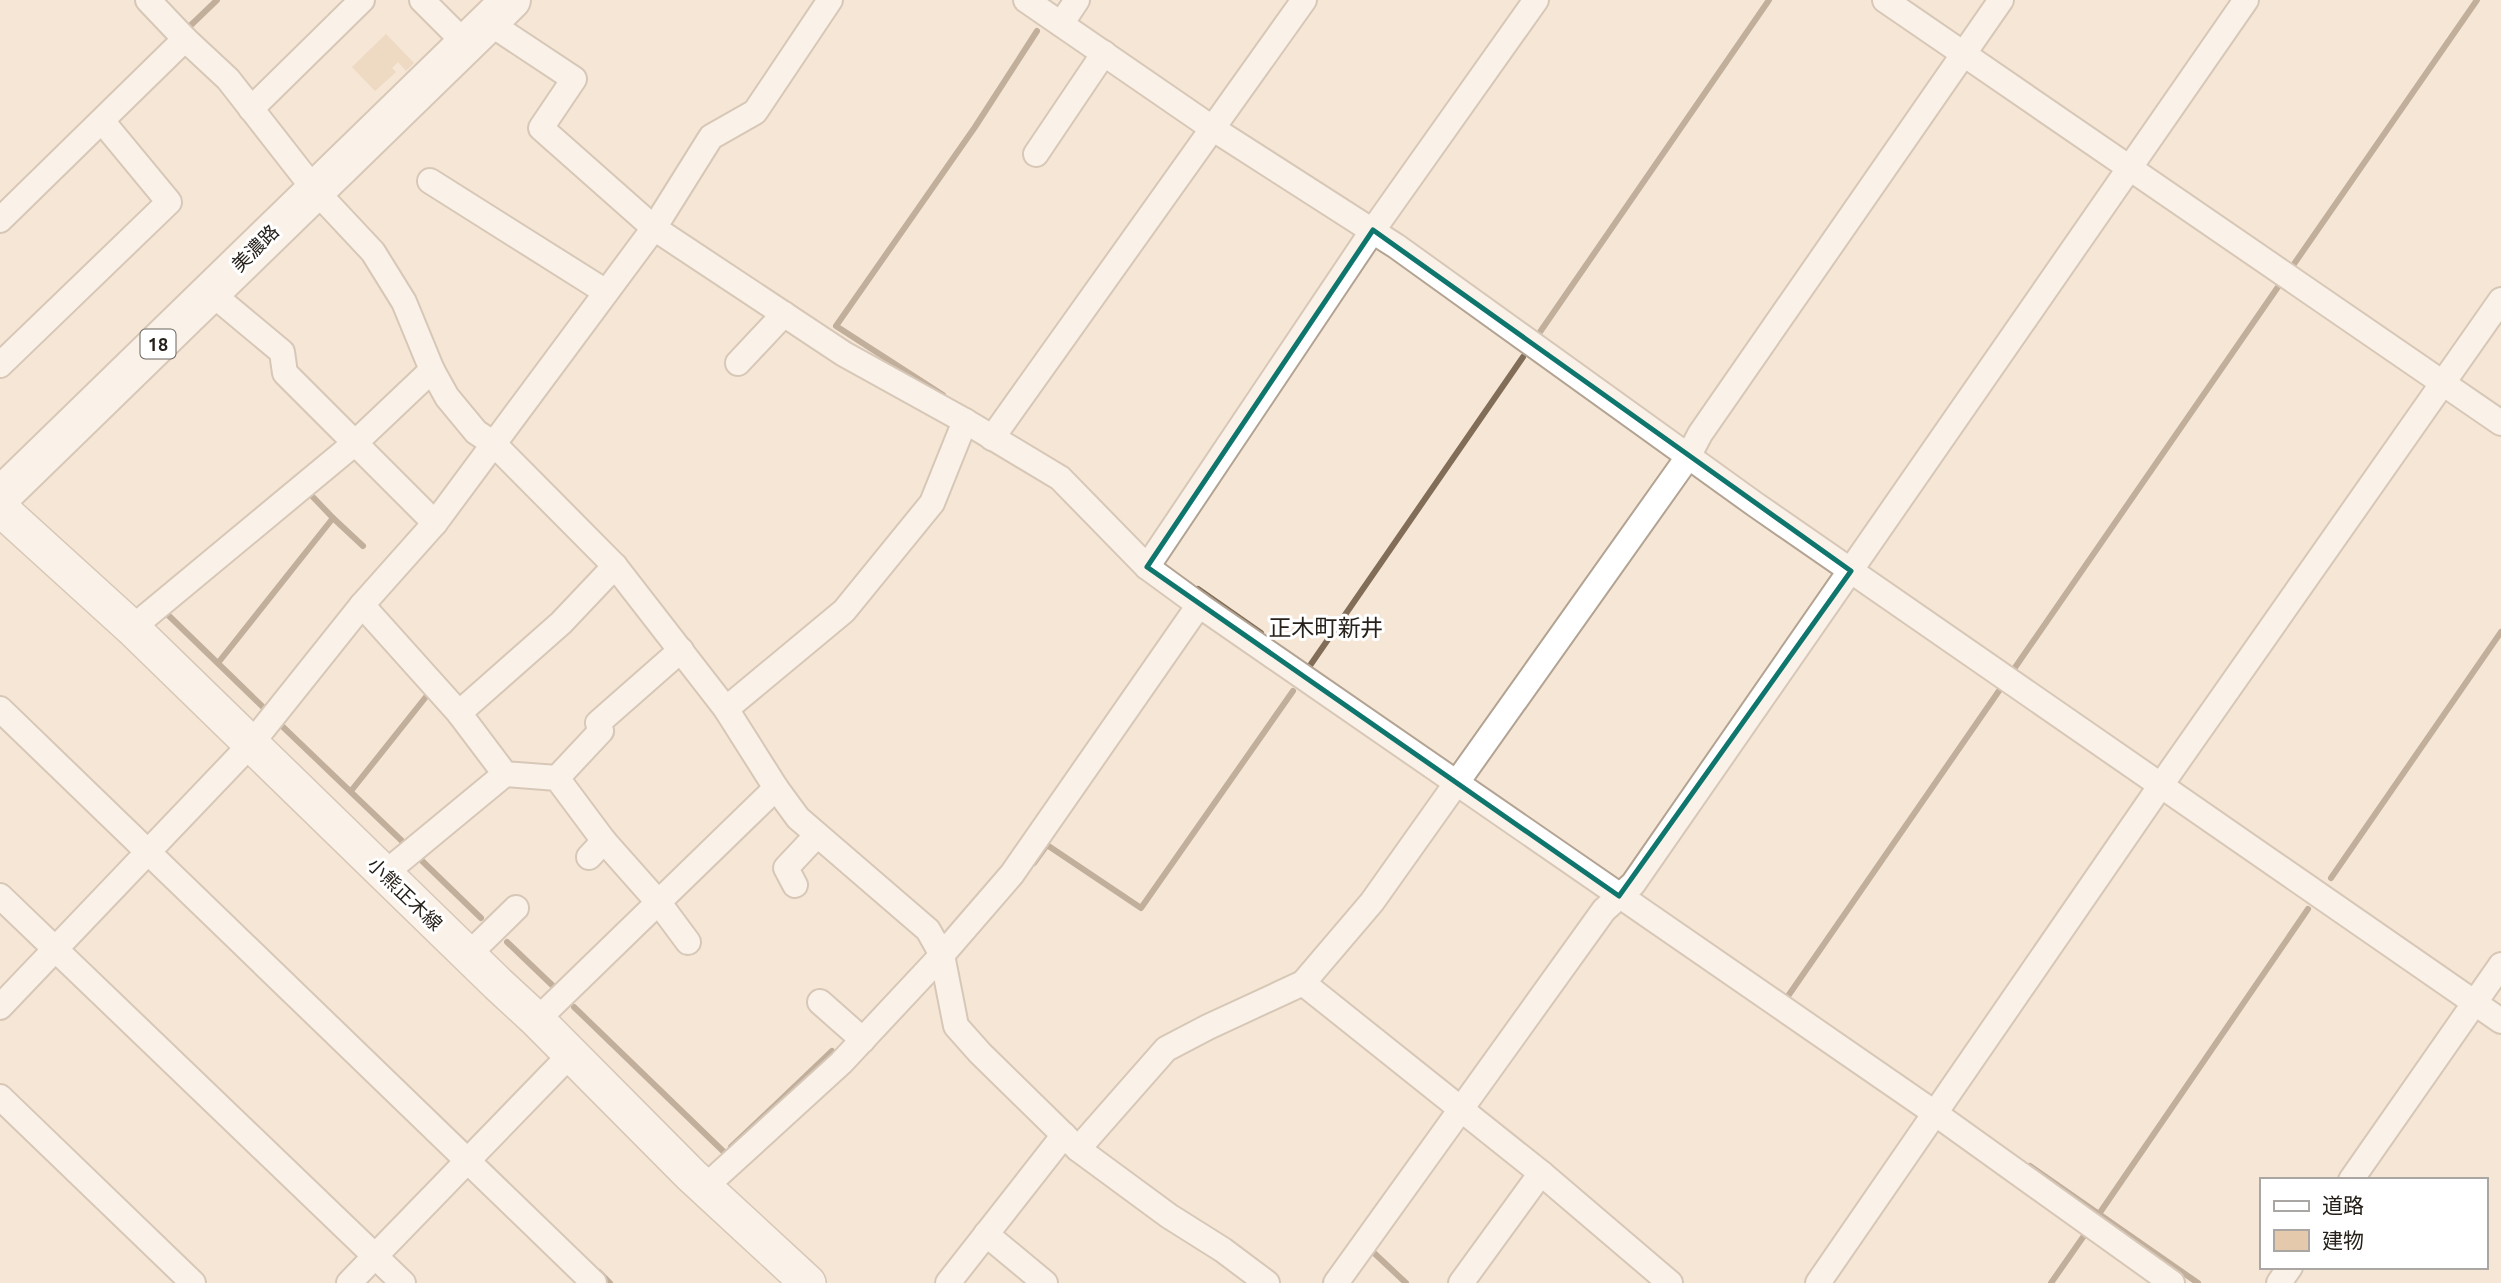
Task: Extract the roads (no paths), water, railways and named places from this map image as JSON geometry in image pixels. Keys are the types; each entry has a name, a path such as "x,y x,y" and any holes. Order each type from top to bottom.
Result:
{"main road":[{"name":"美濃路","path":"0,497 488,22"},
{"name":"小熊正木線","path":"0,508 132,628 537,1020 705,1187 808,1283"}],"street":[{"path":"148,0 228,79 314,189 373,252 404,302 432,370 454,406 476,432 494,444 615,566 726,709 776,789 798,817 928,930 942,956 957,1026 1071,1142 1169,1216 1223,1250 1267,1283"},
{"path":"251,108 362,0"},
{"path":"422,0 488,22 574,79 541,128 654,229 844,354 965,421 1060,478 1147,567 1199,605 1936,1114 2172,1283"},
{"path":"0,1007 251,744 362,604 435,523 654,229 711,137 755,112 830,0"},
{"path":"1026,0 1212,128 1373,230 1688,457 2501,1021"},
{"path":"1061,24 1077,0"},
{"path":"992,438 1304,0"},
{"path":"1147,567 1373,230 1536,0"},
{"path":"1885,0 2501,423"},
{"path":"948,1283 986,1234 1071,1142 1166,1049 1303,983 1372,902 1688,457 1708,422 2001,0"},
{"path":"1336,1283 1604,910 1633,884 2246,0"},
{"path":"0,220 185,39"},
{"path":"1037,154 1104,53"},
{"path":"0,365 169,202 102,121"},
{"path":"430,181 606,292"},
{"path":"210,292 282,352 285,373 435,523"},
{"path":"1818,1283 2161,785 2501,300"},
{"path":"738,363 783,314"},
{"path":"132,628 355,443 432,370"},
{"path":"726,709 844,611 932,503 965,421"},
{"path":"459,713 561,623 615,566"},
{"path":"362,604 459,713 505,774"},
{"path":"705,1187 841,1063 942,956 1012,874 1199,605"},
{"path":"557,778 601,731 598,723 681,650"},
{"path":"0,709 594,1283"},
{"path":"384,874 505,774 557,778"},
{"path":"557,778 597,849 659,903 688,942"},
{"path":"537,1020 776,789"},
{"path":"795,885 786,868 817,835"},
{"path":"0,895 403,1283"},
{"path":"468,955 516,908"},
{"path":"2352,1178 2501,965"},
{"path":"1303,983 1541,1173 1670,1283"},
{"path":"820,1002 863,1040"},
{"path":"349,1283 571,1054"},
{"path":"0,1097 193,1283"},
{"path":"1461,1283 1541,1173"},
{"path":"986,1234 1045,1283"}],"waterway":[{"path":"191,25 217,0"},
{"path":"1540,332 1769,0"},
{"path":"2294,264 2477,0"},
{"path":"943,395 836,326 975,127 1037,31"},
{"path":"2014,669 2280,284"},
{"path":"1309,667 1523,357"},
{"path":"312,496 333,518"},
{"path":"218,663 333,518 363,546"},
{"path":"1198,589 1261,633"},
{"path":"165,612 265,709"},
{"path":"2331,878 2501,632"},
{"path":"1786,999 2003,685"},
{"path":"1034,863 1047,845 1141,908 1293,691"},
{"path":"351,791 429,693"},
{"path":"282,726 402,841"},
{"path":"417,856 481,918"},
{"path":"2099,1214 2308,909"},
{"path":"507,942 552,985"},
{"path":"574,1007 725,1153"},
{"path":"731,1147 832,1051"},
{"path":"2030,1166 2198,1283"},
{"path":"2051,1283 2088,1230"},
{"path":"1373,1252 1406,1283"},
{"path":"599,1272 610,1283"}],"district":[{"name":"正木町新井","path":"1326,627"}]}
